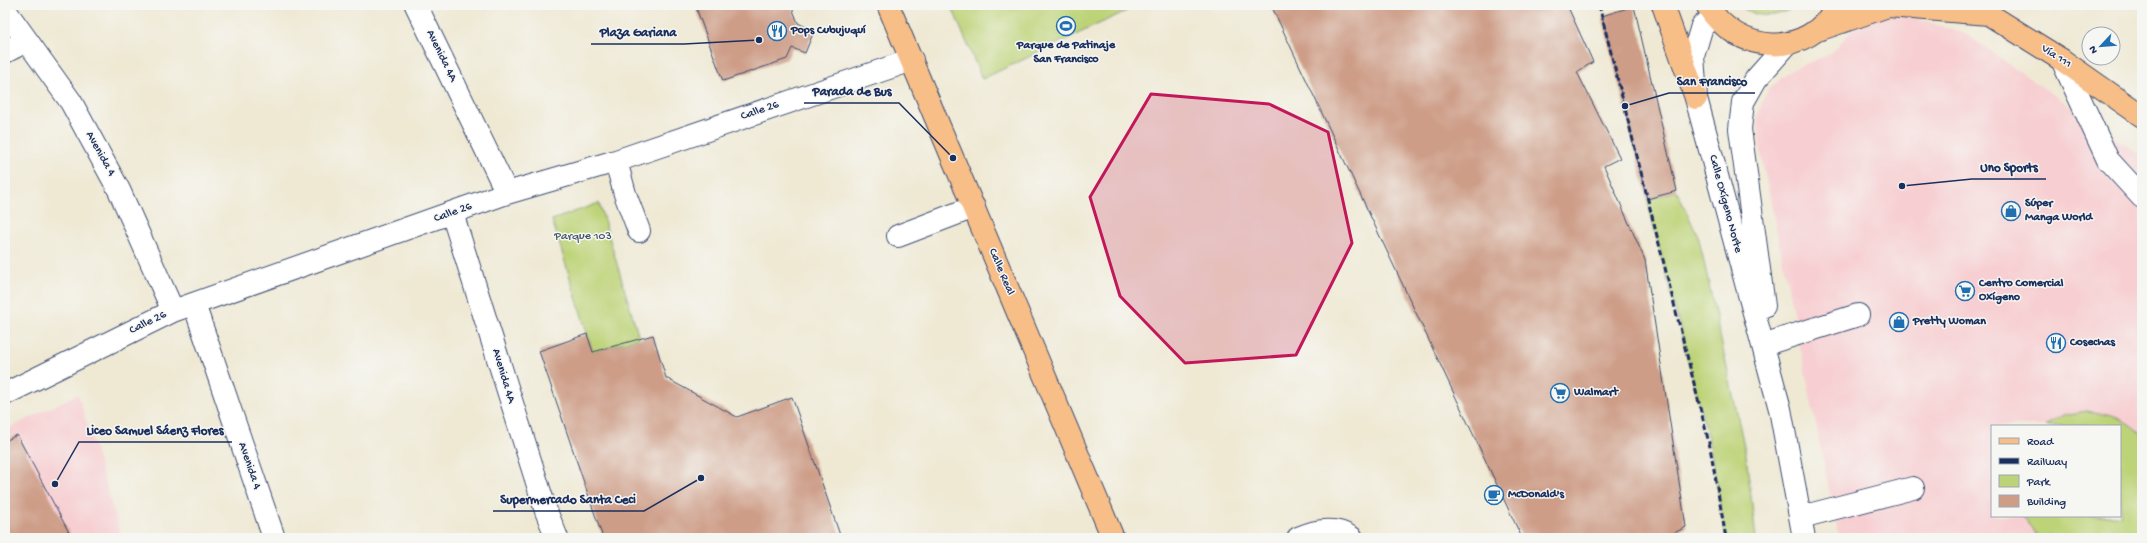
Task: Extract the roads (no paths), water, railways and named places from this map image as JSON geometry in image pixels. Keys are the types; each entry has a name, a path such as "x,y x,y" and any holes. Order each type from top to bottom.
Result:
{"main road":[{"name":"Calle Real","path":"888,5 1113,538"},
{"path":"1663,5 1696,98"},
{"path":"1815,31 1832,14 1837,5"},
{"name":"Vía 111","path":"1710,11 1726,29 1740,38 1755,43 1772,45 1788,43 1815,31 1888,6 1982,10 2062,60 2142,116"}],"street":[{"name":"Avenida 4A","path":"416,5 507,193"},
{"name":"Avenida 4","path":"5,10 71,102 115,183 173,311"},
{"name":"Calle Oxígeno Norte","path":"1710,11 1702,26 1693,56 1696,98 1776,396"},
{"path":"5,52 26,41"},
{"name":"Calle Oxígeno Norte","path":"1788,43 1756,78 1743,102 1740,129 1776,396 1802,528"},
{"name":"Calle 26","path":"5,394 173,311 507,193 616,161 912,60"},
{"path":"2062,60 2108,160 2142,197"},
{"path":"616,161 625,194 639,231"},
{"path":"898,236 974,207"},
{"name":"Avenida 4A","path":"452,213 546,512 557,538"},
{"name":"Avenida 4","path":"194,304 274,538"},
{"path":"1769,343 1858,315"},
{"path":"1802,528 1914,488"},
{"path":"1298,538 1327,530 1345,533 1352,538"}],"railway":[{"path":"1599,5 1710,447 1726,538"}],"place":[{"name":"Parque de Patinaje San Francisco","path":"1066,26"},
{"name":"Pops Cubujuquí","path":"777,31"},
{"name":"Plaza Gariana","path":"759,40"},
{"name":"San Francisco","path":"1625,106"},
{"name":"Parada de Bus","path":"953,158"},
{"name":"Uno Sports","path":"1902,186"},
{"name":"Súper Manga World","path":"2011,211"},
{"name":"Centro Comercial Oxígeno","path":"1965,291"},
{"name":"Pretty Woman","path":"1899,322"},
{"name":"Cosechas","path":"2056,343"},
{"name":"Walmart","path":"1560,393"},
{"name":"Supermercado Santa Ceci","path":"701,478"},
{"name":"Liceo Samuel Sáenz Flores","path":"55,484"},
{"name":"McDonald's","path":"1494,495"}],"park label":[{"name":"Parque 103","path":"583,237"}]}
